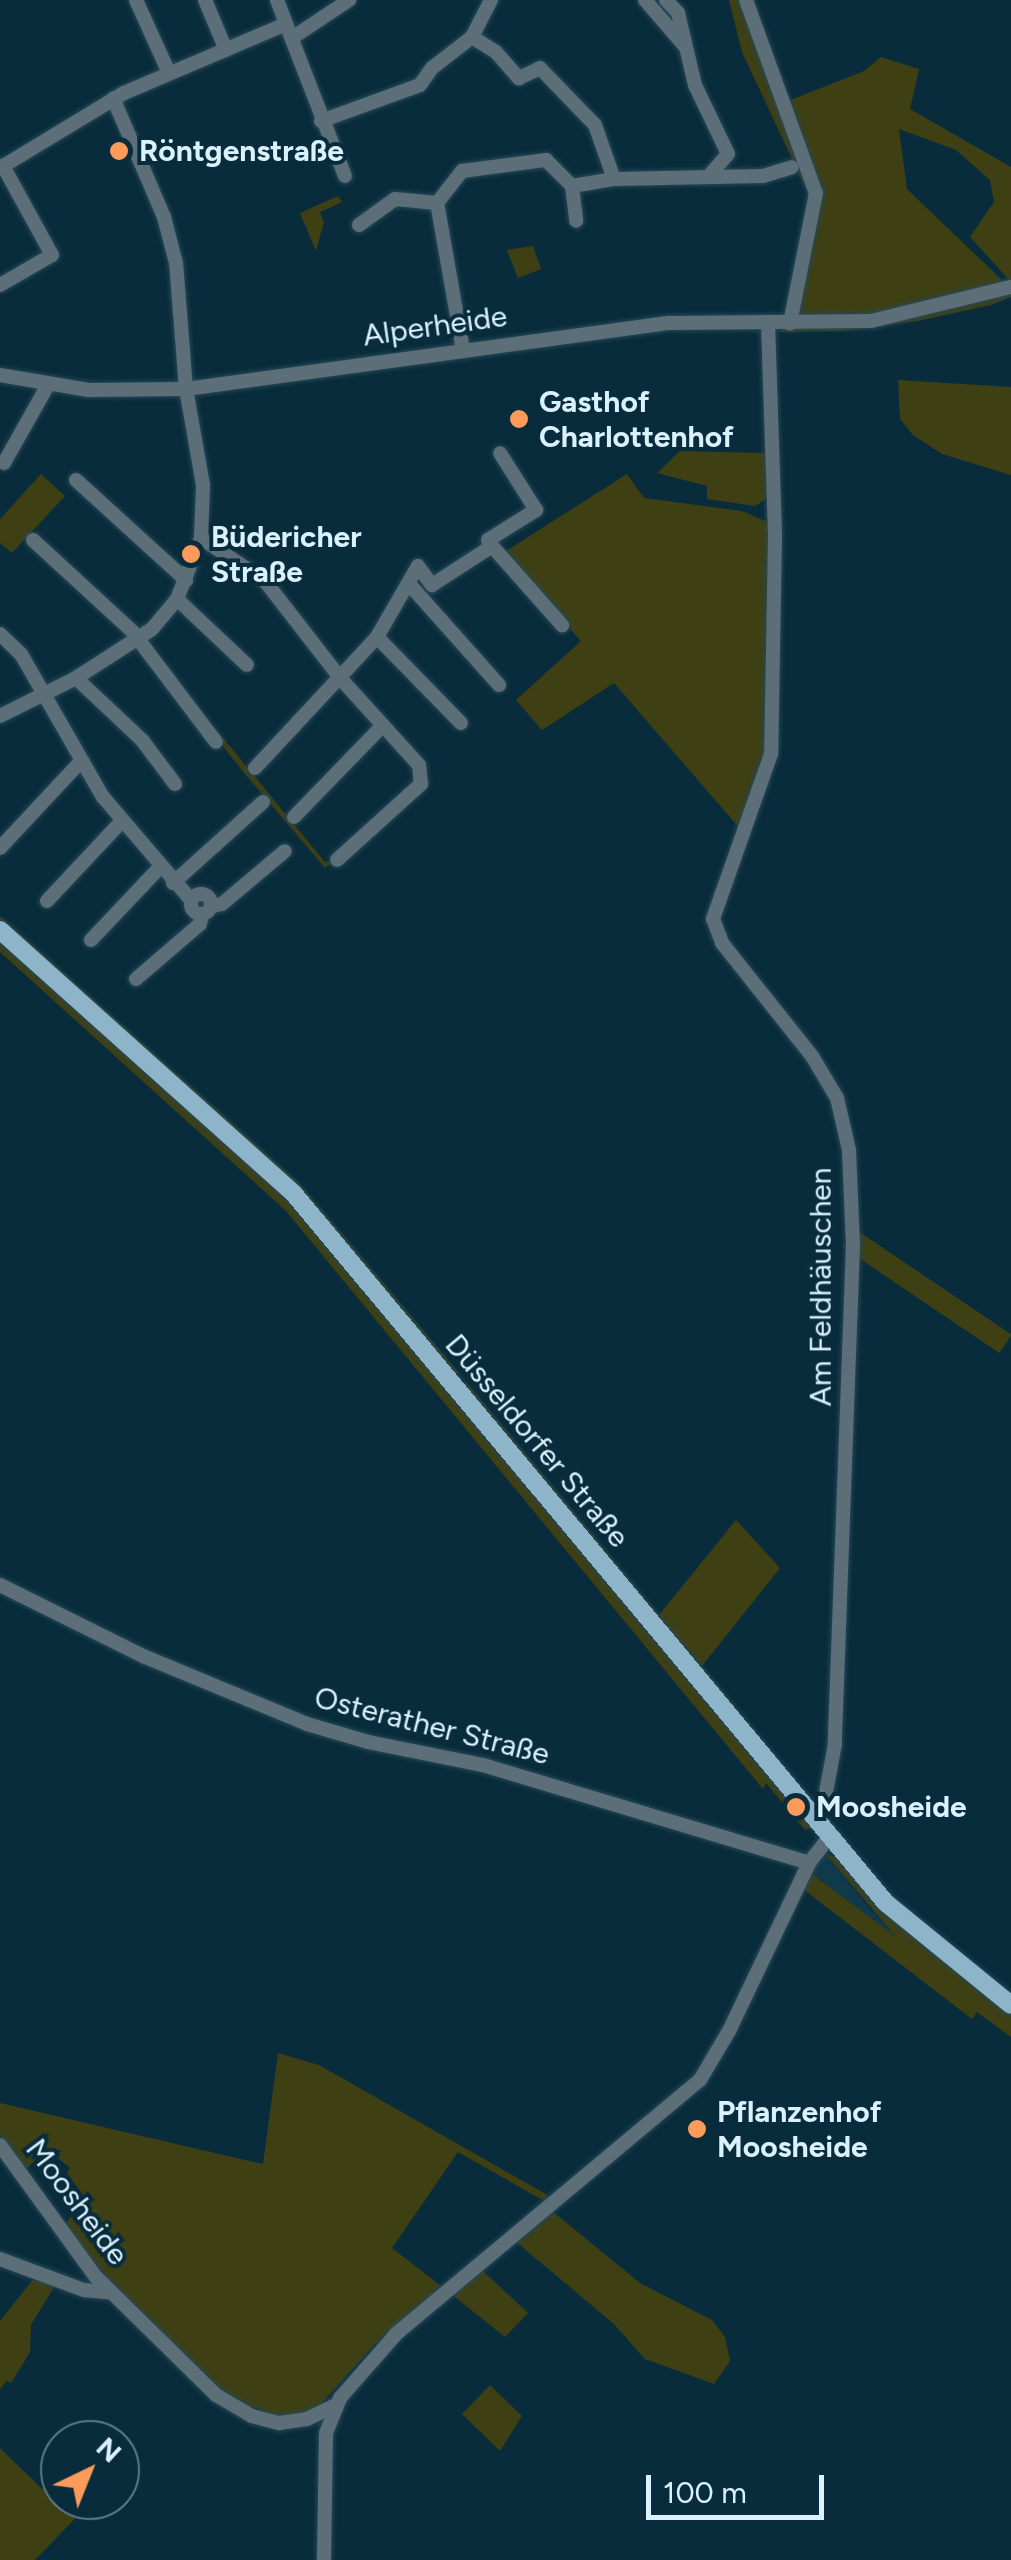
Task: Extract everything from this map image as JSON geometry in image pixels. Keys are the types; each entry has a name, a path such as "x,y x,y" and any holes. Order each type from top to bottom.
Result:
{"main road":[{"name":"Düsseldorfer Straße","path":"0,930 294,1194 829,1836 912,1927 1011,2005"}],"street":[{"path":"136,0 169,74"},
{"path":"204,0 226,50"},
{"path":"277,0 345,176"},
{"path":"0,286 52,255 2,167 113,98 226,50 289,32 349,0"},
{"path":"321,120 372,100 380,103 420,85 432,68 472,37 491,0"},
{"path":"645,0 686,48"},
{"path":"666,0 678,13 695,85 741,177"},
{"path":"746,0 816,193 790,324"},
{"path":"472,37 496,52 519,78 540,68 596,125 614,178"},
{"path":"0,716 137,642 177,599 201,538 203,485 186,389 171,240 113,98"},
{"path":"710,175 728,154"},
{"path":"463,350 437,203 462,171 546,160 572,186 576,221"},
{"path":"572,186 614,178 741,177 792,167"},
{"path":"359,225 396,199 437,203"},
{"name":"Alperheide","path":"0,375 89,390 186,389 670,322 790,324 890,318 1011,287"},
{"name":"Am Feldhäuschen","path":"768,323 774,535 771,754 712,919 722,942 812,1056 837,1098 849,1150 853,1246 835,1744 822,1808 814,1818"},
{"path":"4,463 48,385"},
{"path":"500,452 536,510 488,540 562,625"},
{"path":"76,480 186,580"},
{"path":"201,538 265,581 341,678 419,764 422,784 337,860"},
{"path":"32,540 132,631 216,742"},
{"path":"255,768 377,637 418,566 432,585 492,546"},
{"path":"410,585 499,685"},
{"path":"177,599 247,665"},
{"path":"0,634 21,654 81,761 122,822 191,900 202,893 206,910 200,924 136,979"},
{"path":"377,637 462,723"},
{"path":"76,678 142,740 175,784"},
{"path":"294,818 382,725"},
{"path":"0,848 81,761"},
{"path":"173,884 263,802"},
{"path":"47,901 122,822"},
{"path":"206,910 222,904 284,851"},
{"path":"91,940 159,868"},
{"name":"Osterather Straße","path":"0,1585 143,1656 307,1724 483,1765 809,1863"},
{"path":"324,2560 326,2433 334,2406 366,2363 396,2334 665,2114 700,2080 730,2031 809,1863 829,1836"},
{"name":"Moosheide","path":"0,2145 110,2292 195,2378 233,2407 286,2424 334,2406"},
{"name":"Moosheide","path":"0,2259 78,2288 110,2292"}],"shaded area":[{"path":"729,0 742,0 809,195 742,52"},
{"path":"881,57 919,69 910,109 1011,167 1011,282 970,237 994,202 990,180 956,150 899,129 907,189 1006,284 885,315 804,319 799,314 817,217 788,101 864,71"},
{"path":"338,196 342,202 320,212 324,222 316,251 300,213"},
{"path":"533,246 541,269 518,278 507,250"},
{"path":"1011,293 1011,297 991,305 918,321 842,331 780,332 885,325"},
{"path":"898,380 1011,387 1011,475 942,454 913,435 900,419"},
{"path":"680,451 766,453 769,497 755,506 707,499 707,486 657,473"},
{"path":"41,474 65,496 12,553 0,543 0,519"},
{"path":"627,474 644,498 742,511 770,523 767,755 742,831 614,683 542,730 516,700 581,641 503,553"},
{"path":"151,650 324,861 332,862 325,868 245,774 148,652"},
{"path":"0,916 299,1183 459,1373 454,1374 281,1172 0,921"},
{"path":"0,939 280,1189 813,1827 805,1830 766,1783 763,1789 286,1211 0,952"},
{"path":"833,1101 846,1151 849,1304 831,1744 816,1807 465,1388 466,1382 659,1615 736,1520 780,1568 702,1666 816,1806 829,1743 847,1263 843,1151"},
{"path":"855,1229 1011,1334 999,1353 843,1247"},
{"path":"825,1854 872,1911 903,1943 809,1871"},
{"path":"825,1854 839,1858 909,1934 1011,2014 1011,2037 977,2012 972,2019 803,1889 811,1873 896,1937"},
{"path":"278,2053 319,2065 551,2197 546,2202 458,2152 392,2248 441,2286 375,2344 319,2406 301,2415 279,2417 229,2398 201,2377 97,2270 65,2225 84,2197 67,2173 70,2168 46,2148 25,2171 0,2135 0,2103 263,2164"},
{"path":"552,2211 640,2283 712,2320 725,2337 730,2361 714,2384 645,2359 614,2324 515,2241"},
{"path":"481,2269 528,2313 505,2337 450,2293"},
{"path":"35,2277 56,2284 31,2325 30,2352 11,2383 7,2381 0,2389 0,2321"},
{"path":"490,2385 522,2416 500,2451 462,2414"},
{"path":"0,2448 40,2487 40,2520 74,2520 35,2560 0,2560"}],"place":[{"name":"Röntgenstraße","path":"119,151"},
{"name":"Gasthof Charlottenhof","path":"519,419"},
{"name":"Büdericher Straße","path":"191,554"},
{"name":"Moosheide","path":"796,1807"},
{"name":"Pflanzenhof Moosheide","path":"697,2129"}]}
